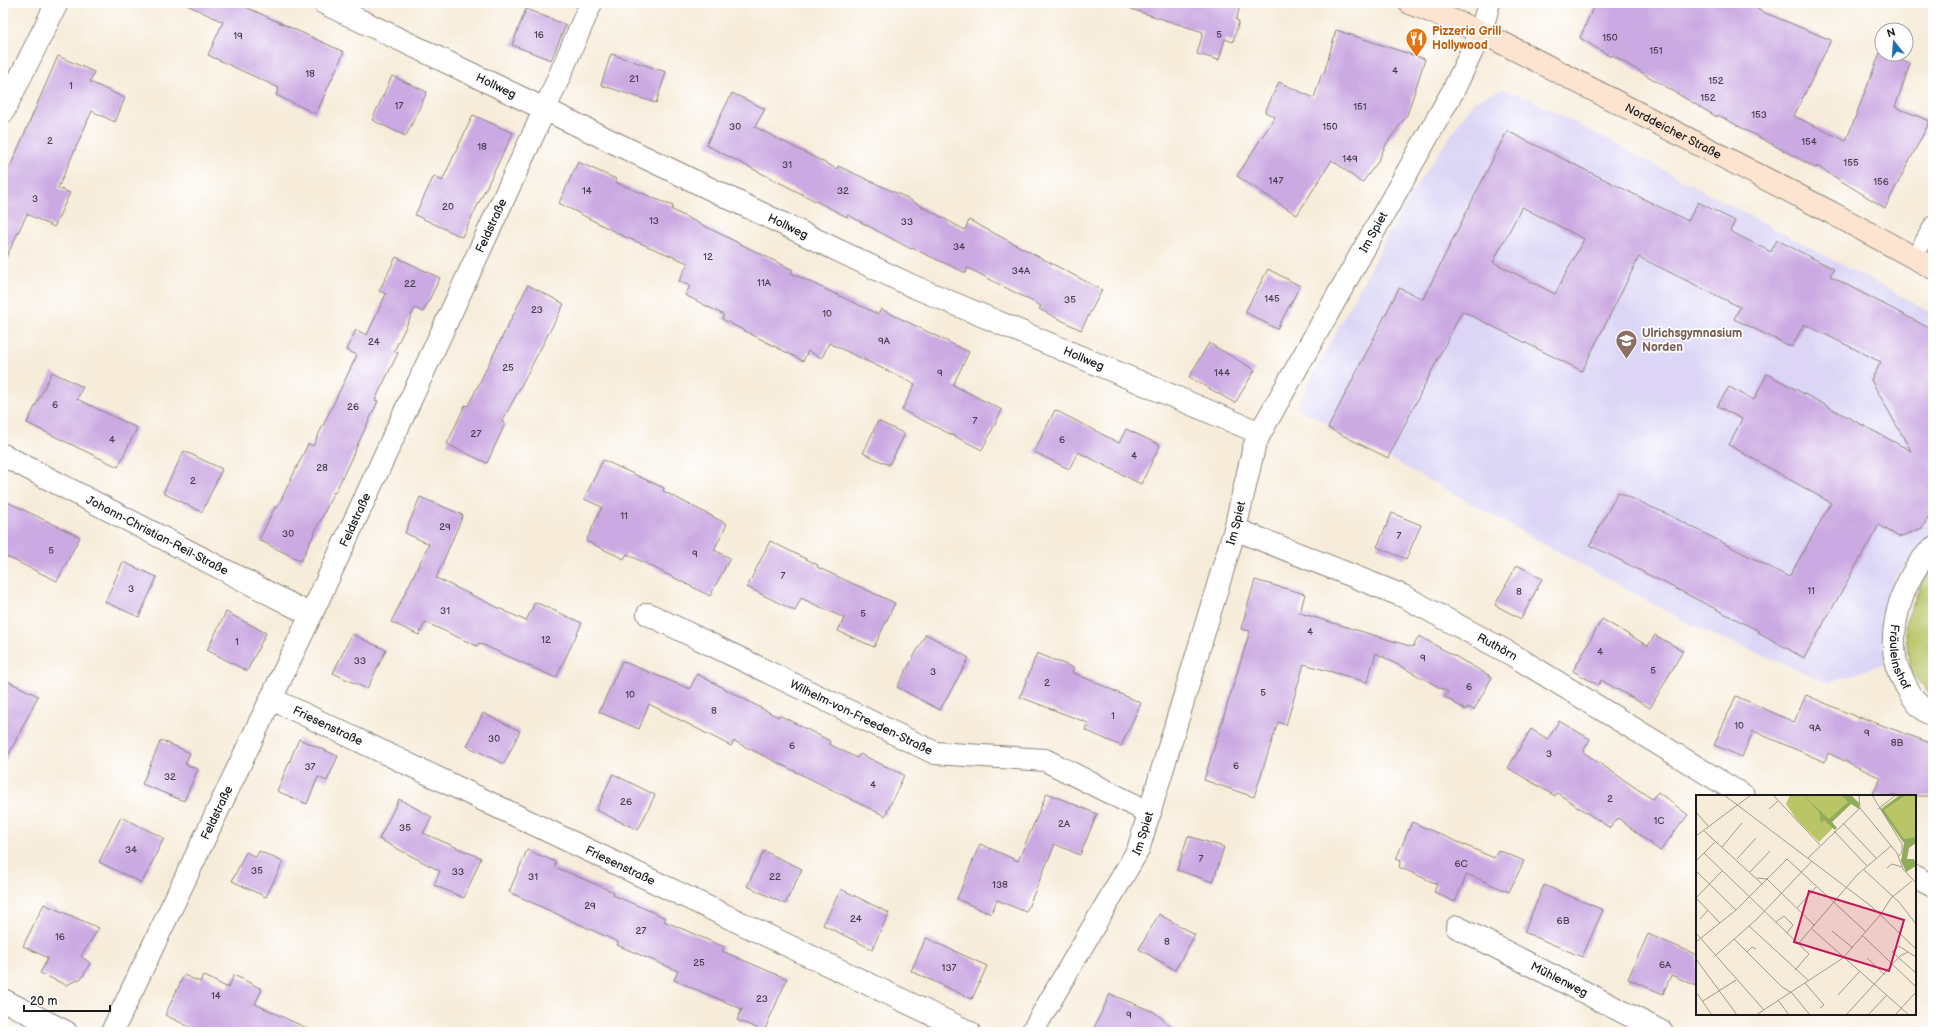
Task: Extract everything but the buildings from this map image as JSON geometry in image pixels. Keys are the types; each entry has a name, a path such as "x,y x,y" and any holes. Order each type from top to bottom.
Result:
{"main road":[{"name":"Norddeicher Straße","path":"1410,3 1481,32 1825,210 1933,268"}],"street":[{"path":"3,112 57,3"},
{"name":"Hollweg","path":"324,3 545,108 910,285 1260,433"},
{"name":"Feldstraße","path":"112,1032 311,615 545,108 591,3"},
{"name":"Im Spiet","path":"1032,1032 1138,850 1235,529 1254,447 1260,433 1452,91 1481,32 1489,3"},
{"name":"Johann-Christian-Reil-Straße","path":"3,455 311,615"},
{"name":"Ruthörn","path":"1235,529 1403,596 1511,654 1742,795"},
{"name":"Fräuleinshof","path":"1933,548 1914,571 1899,605 1894,634 1896,665 1910,694 1927,713 1933,714"},
{"name":"Wilhelm-von-Freeden-Straße","path":"648,614 935,752 1045,760 1150,813"},
{"name":"Friesenstraße","path":"272,698 969,1032"},
{"path":"1916,878 1933,886"},
{"name":"Mühlenweg","path":"1457,927 1662,1032"},
{"path":"3,1000 66,1032"}],"lane":[{"path":"1914,257 1933,224"}],"shaded area":[{"name":"Ulrichsgymnasium Norden","path":"1503,89 1530,99 1933,313 1933,539 1895,577 1880,618 1886,663 1829,683 1695,627 1296,407 1406,201 1474,101"}],"green space":[{"path":"1933,566 1933,698 1910,672 1905,624 1922,582"}],"place":[{"name":"Pizzeria Grill Hollywood","path":"1417,58"},
{"name":"Ulrichsgymnasium Norden","path":"1627,360"}]}
